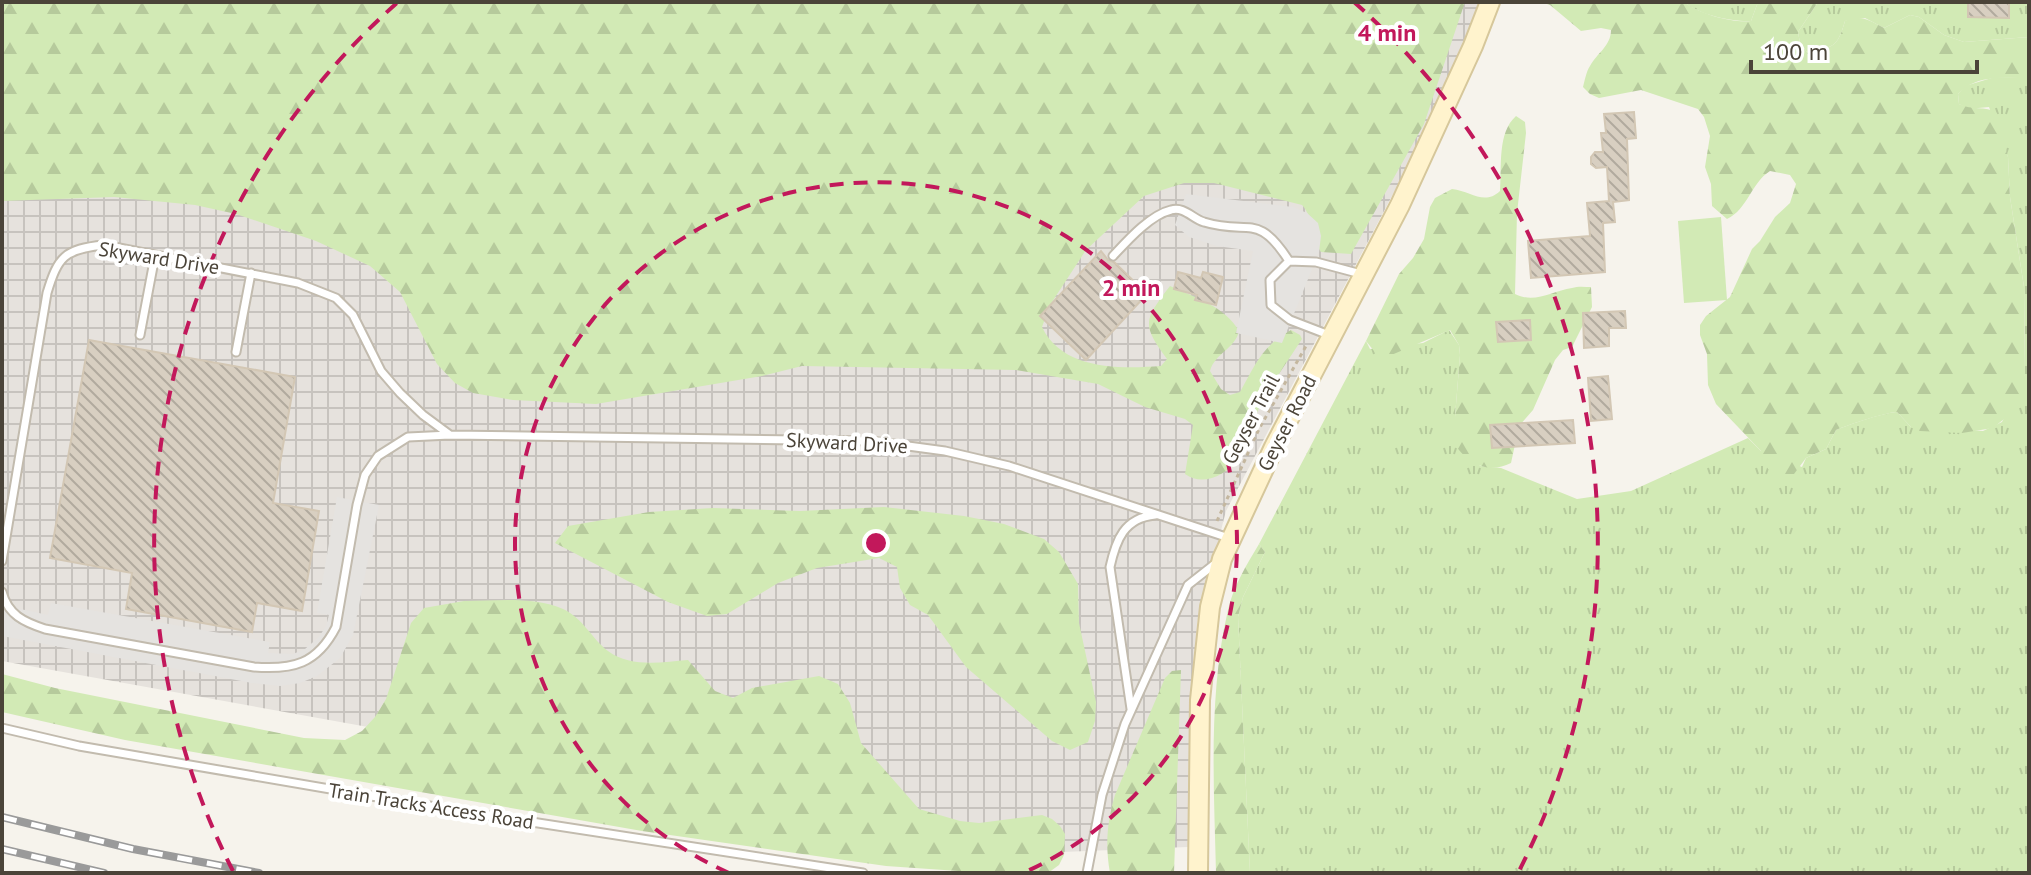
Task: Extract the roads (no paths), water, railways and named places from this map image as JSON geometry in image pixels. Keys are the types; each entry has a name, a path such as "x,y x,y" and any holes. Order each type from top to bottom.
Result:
{"street":[{"name":"Geyser Road","path":"1198,873 1200,700 1210,607 1222,559 1274,447 1427,147 1490,2"}],"lane":[{"path":"1113,256 1139,229 1170,210 1182,209 1200,221 1253,227 1274,237 1289,261"},
{"name":"Skyward Drive","path":"2,561 47,293 55,266 68,253 85,247 104,245 251,273 298,283 336,298 353,315 381,371 423,415 450,435"},
{"path":"140,335 155,256"},
{"path":"1331,336 1290,320 1271,305 1270,280 1289,261 1316,262 1363,275"},
{"path":"236,352 251,273"},
{"name":"Skyward Drive","path":"2,592 9,609 22,621 45,629 254,667 280,669 295,665 328,644 336,627 365,475 378,456 408,437 450,435 871,441 945,451 1009,466 1231,539"},
{"path":"1131,712 1110,567 1114,547 1126,526 1141,517 1159,515"},
{"path":"1087,873 1102,795 1131,712 1188,585 1222,559"},
{"name":"Train Tracks Access Road","path":"2,728 79,746 447,809 863,873"}],"railway":[{"path":"2,817 133,849 259,873"},
{"path":"2,849 104,873"}]}
